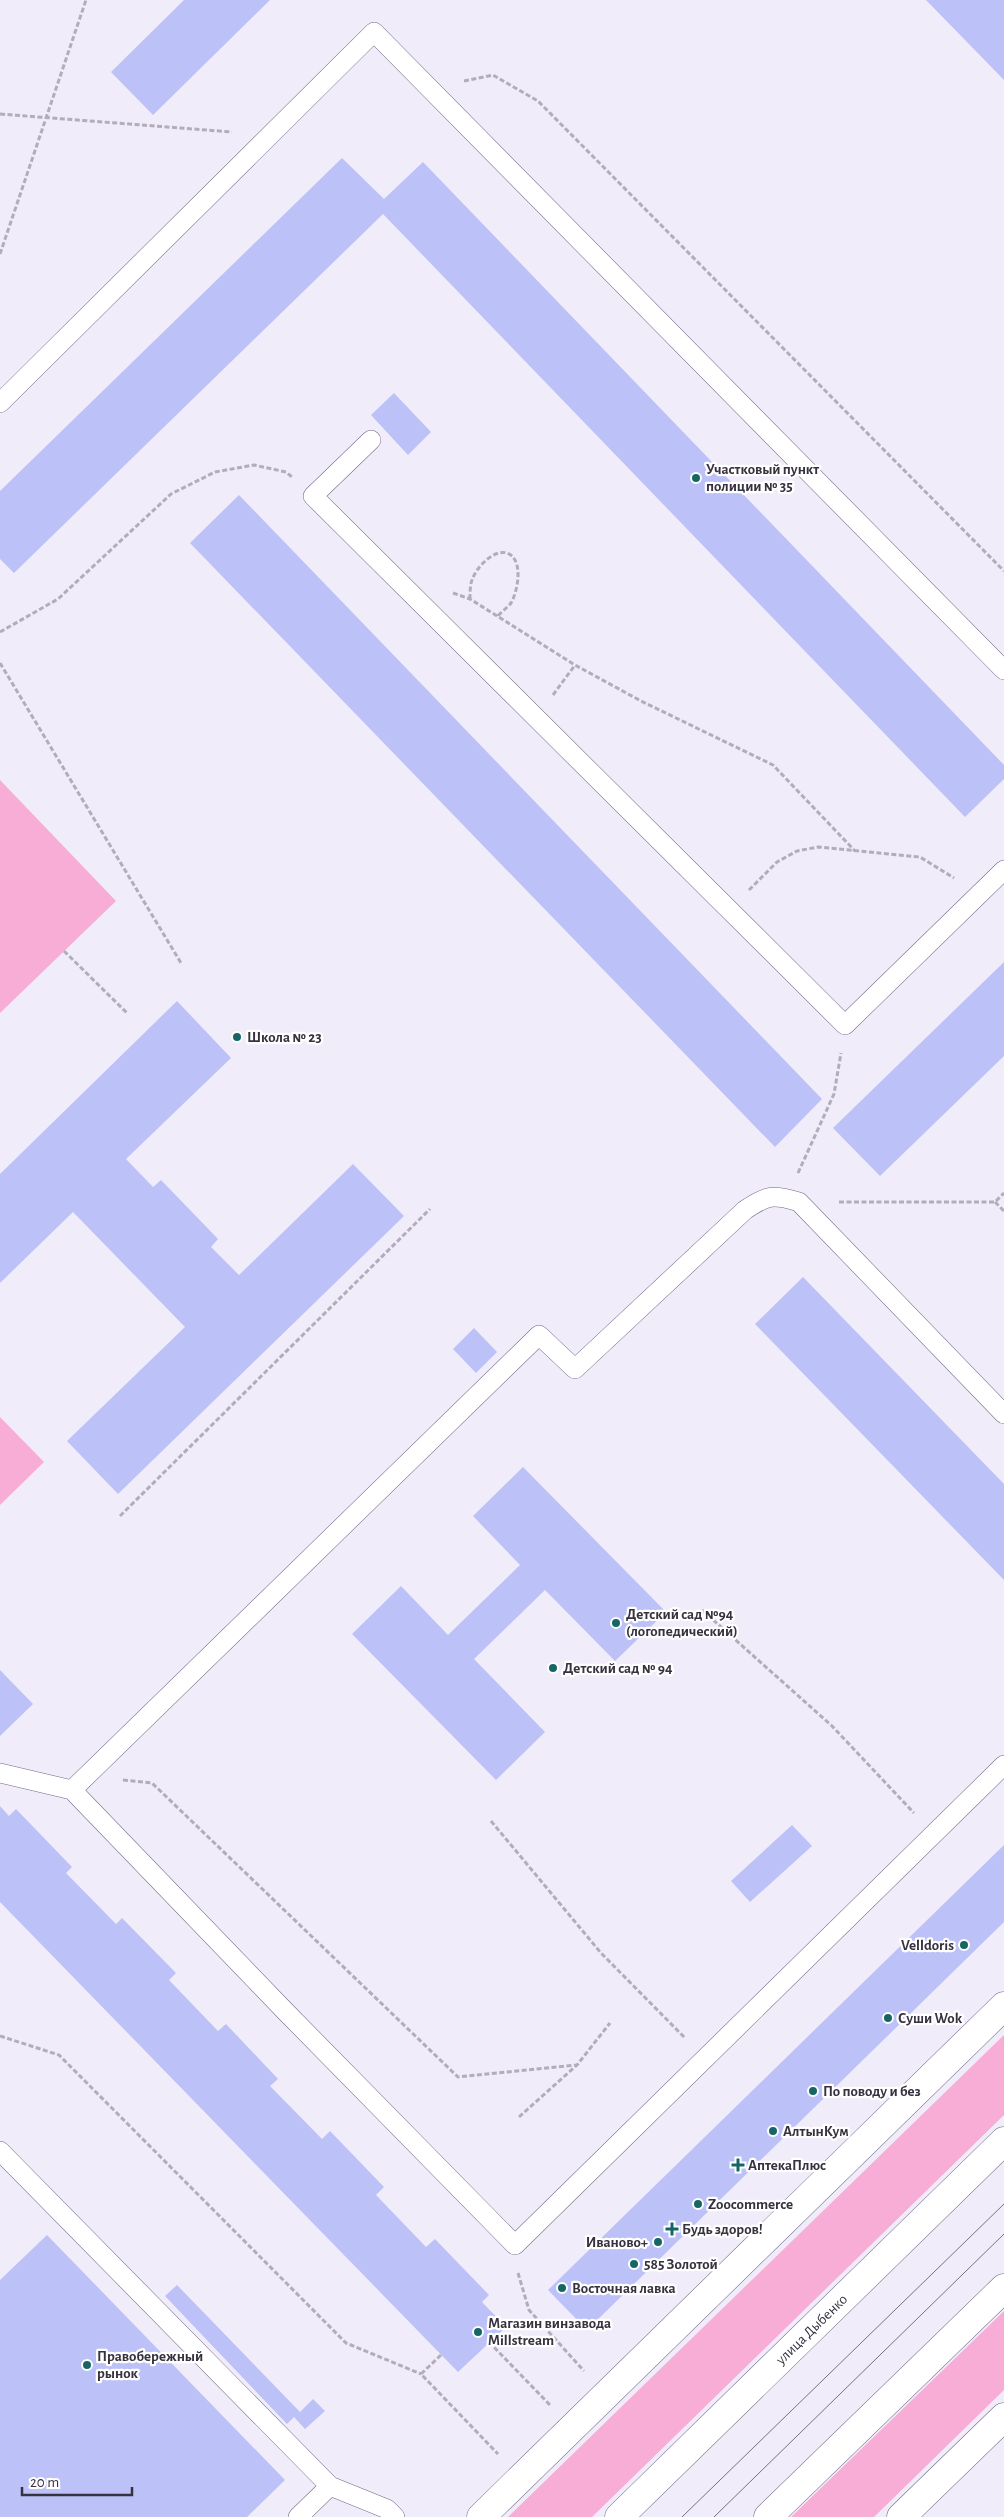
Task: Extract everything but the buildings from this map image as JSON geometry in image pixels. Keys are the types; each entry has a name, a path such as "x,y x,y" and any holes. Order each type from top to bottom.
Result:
{"street":[{"path":"481,2517 1004,2006"},
{"name":"улица Дыбенко","path":"619,2517 1004,2141"},
{"path":"768,2517 1004,2288"},
{"path":"901,2517 1004,2417"}],"lane":[{"path":"0,403 374,32 1004,670"},
{"path":"371,440 313,496 845,1025 1004,870"},
{"path":"72,1790 539,1335 575,1369 745,1210 760,1200 779,1196 799,1202 1004,1414"},
{"path":"0,1773 72,1790 285,2011 515,2245 1004,1765"},
{"path":"0,2151 330,2486 387,2509 396,2517"},
{"path":"298,2517 330,2486"}],"path":[{"path":"0,254 44,119 86,0"},
{"path":"429,88 493,75 538,101 1004,571"},
{"path":"0,114 44,119 270,135"},
{"path":"0,632 58,599 171,494 215,472 254,465 286,472 313,496"},
{"path":"470,599 472,580 482,564 498,553 506,553 514,558 517,566 518,585 511,603 497,617"},
{"path":"452,592 470,599 575,665 773,765 855,850"},
{"path":"0,663 181,963"},
{"path":"536,718 575,665"},
{"path":"729,910 777,862 797,851 818,847 920,857 954,878 975,899"},
{"path":"64,952 128,1014"},
{"path":"845,1025 834,1094 797,1175 799,1202 995,1202 1004,1193"},
{"path":"995,1202 1004,1211"},
{"path":"120,1516 430,1209"},
{"path":"702,1610 832,1726 934,1834"},
{"path":"86,1777 152,1783 458,2077 576,2065"},
{"path":"491,1820 601,1952 706,2058"},
{"path":"519,2117 576,2065 610,2023"},
{"path":"0,2036 59,2055 346,2343 421,2374 498,2454"},
{"path":"515,2245 518,2279 529,2310 584,2371"},
{"path":"489,2342 550,2405"},
{"path":"421,2374 441,2355"}],"shaded area":[{"path":"0,780 116,901 0,1013"},
{"path":"0,1417 44,1462 0,1505"},
{"path":"1004,2035 1004,2115 592,2517 508,2517"},
{"path":"1004,2311 1004,2390 874,2517 791,2517"}],"tram line":[{"path":"682,2517 1004,2204"},
{"path":"714,2517 1004,2234"}],"place":[{"name":"Участковый пункт полиции № 35","path":"696,478"},
{"name":"Школа № 23","path":"237,1037"},
{"name":"Детский сад №94 (логопедический)","path":"616,1623"},
{"name":"Детский сад № 94","path":"553,1668"},
{"name":"Velldoris","path":"964,1945"},
{"name":"Суши Wok","path":"888,2018"},
{"name":"По поводу и без","path":"813,2091"},
{"name":"АлтынКум","path":"773,2131"},
{"name":"АптекаПлюс","path":"738,2165"},
{"name":"Zoocommerce","path":"698,2204"},
{"name":"Будь здоров!","path":"672,2229"},
{"name":"Иваново+","path":"658,2242"},
{"name":"585 Золотой","path":"634,2264"},
{"name":"Восточная лавка","path":"562,2288"},
{"name":"Магазин винзавода Millstream","path":"478,2332"},
{"name":"Правобережный рынок","path":"87,2365"}]}
